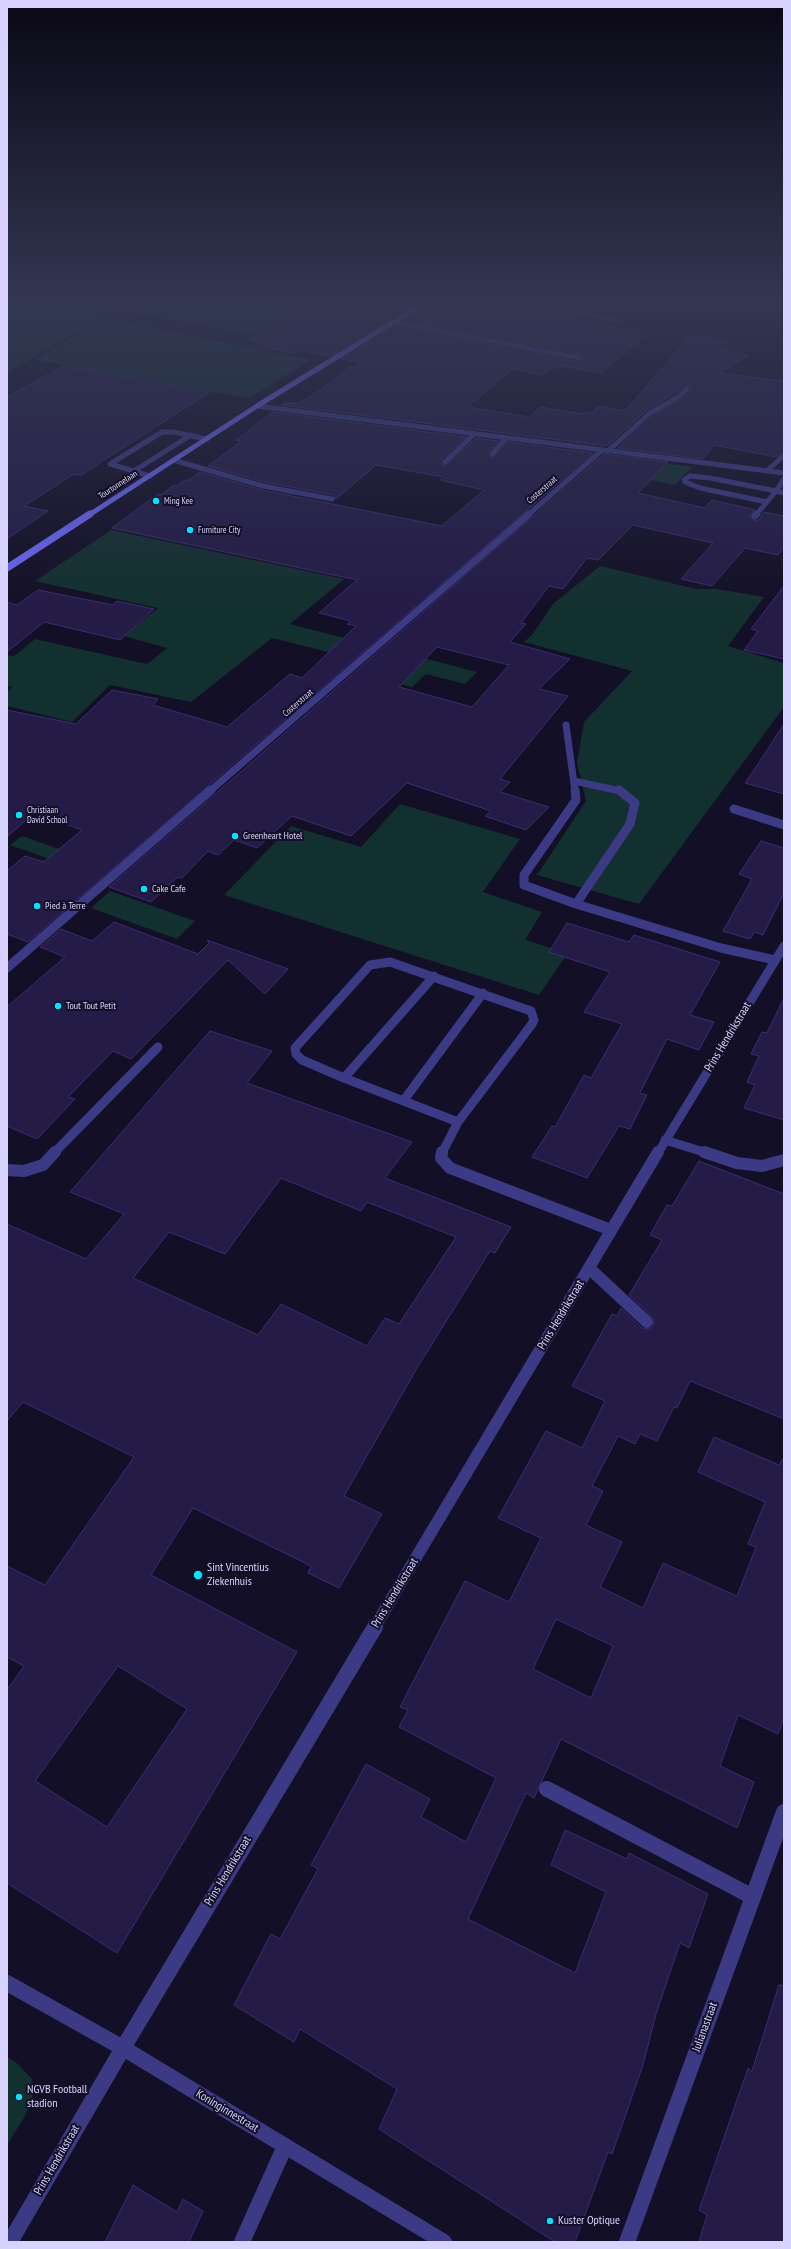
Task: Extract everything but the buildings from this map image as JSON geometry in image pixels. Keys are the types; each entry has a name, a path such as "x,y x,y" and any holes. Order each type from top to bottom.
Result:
{"street":[{"name":"Tourtonnelaan","path":"7,568 253,409"},
{"path":"280,409 784,473"},
{"name":"Costerstraat","path":"7,968 605,451 656,409"},
{"path":"150,476 112,466 111,462 162,432 191,435 207,439"},
{"path":"445,462 474,434"},
{"path":"134,471 191,435"},
{"path":"492,454 506,438"},
{"path":"767,471 784,455"},
{"path":"173,460 263,486 332,499"},
{"path":"767,502 700,488 685,482 684,480 690,476 697,476 784,493"},
{"path":"755,516 776,491 784,478"},
{"path":"566,725 576,800 524,875 524,885 534,890 576,904 721,948 780,962"},
{"path":"574,781 617,789 635,803 630,824 576,904"},
{"path":"734,809 784,825"},
{"name":"Prins Hendrikstraat","path":"10,2242 123,2048 665,1140 780,962 784,946"},
{"path":"458,1122 344,1078 302,1060 296,1054 295,1048 370,966 390,962 526,1008 534,1015 534,1020 458,1122 443,1148 441,1158 450,1168 611,1230"},
{"path":"344,1078 434,976"},
{"path":"404,1100 482,993"},
{"path":"7,1170 24,1171 43,1165 158,1047"},
{"path":"665,1140 737,1163 762,1166 784,1160"},
{"path":"589,1268 623,1298 647,1322"},
{"path":"547,1789 753,1897"},
{"name":"Julianastraat","path":"627,2242 784,1812"},
{"name":"Koninginnestraat","path":"7,1983 123,2048 444,2242"},
{"path":"242,2242 285,2146"}],"green space":[{"path":"617,457 692,467 675,485 591,468"},
{"path":"111,530 344,579 290,624 367,644 352,658 272,638 191,702 110,685 72,722 7,706 7,692 12,687 7,686 7,655 14,656 35,639 147,664 167,648 124,636 158,608 35,581"},
{"path":"600,566 696,589 717,589 764,597 728,646 784,663 784,707 639,904 537,875 586,801 577,763 584,722 632,671 524,642 532,635 553,604"},
{"path":"385,648 477,672 465,684 426,674 412,687 358,673"},
{"path":"400,804 520,839 483,892 542,912 525,940 568,953 539,995 224,895 291,826 361,847"},
{"path":"22,836 111,867 100,877 10,845"},
{"path":"110,891 195,921 177,939 91,908"},
{"name":"NGVB Football stadion","path":"7,2057 18,2064 32,2079 33,2092 31,2102 24,2118 7,2145"}],"place":[{"name":"Ming Kee","path":"156,501"},
{"name":"Furniture City","path":"190,530"},
{"name":"Christiaan David School","path":"19,815"},
{"name":"Greenheart Hotel","path":"235,836"},
{"name":"Cake Cafe","path":"144,889"},
{"name":"Pied à Terre","path":"37,906"},
{"name":"Tout Tout Petit","path":"58,1006"},
{"name":"Sint Vincentius Ziekenhuis","path":"198,1575"},
{"name":"NGVB Football stadion","path":"19,2097"},
{"name":"Kuster Optique","path":"550,2221"}]}
